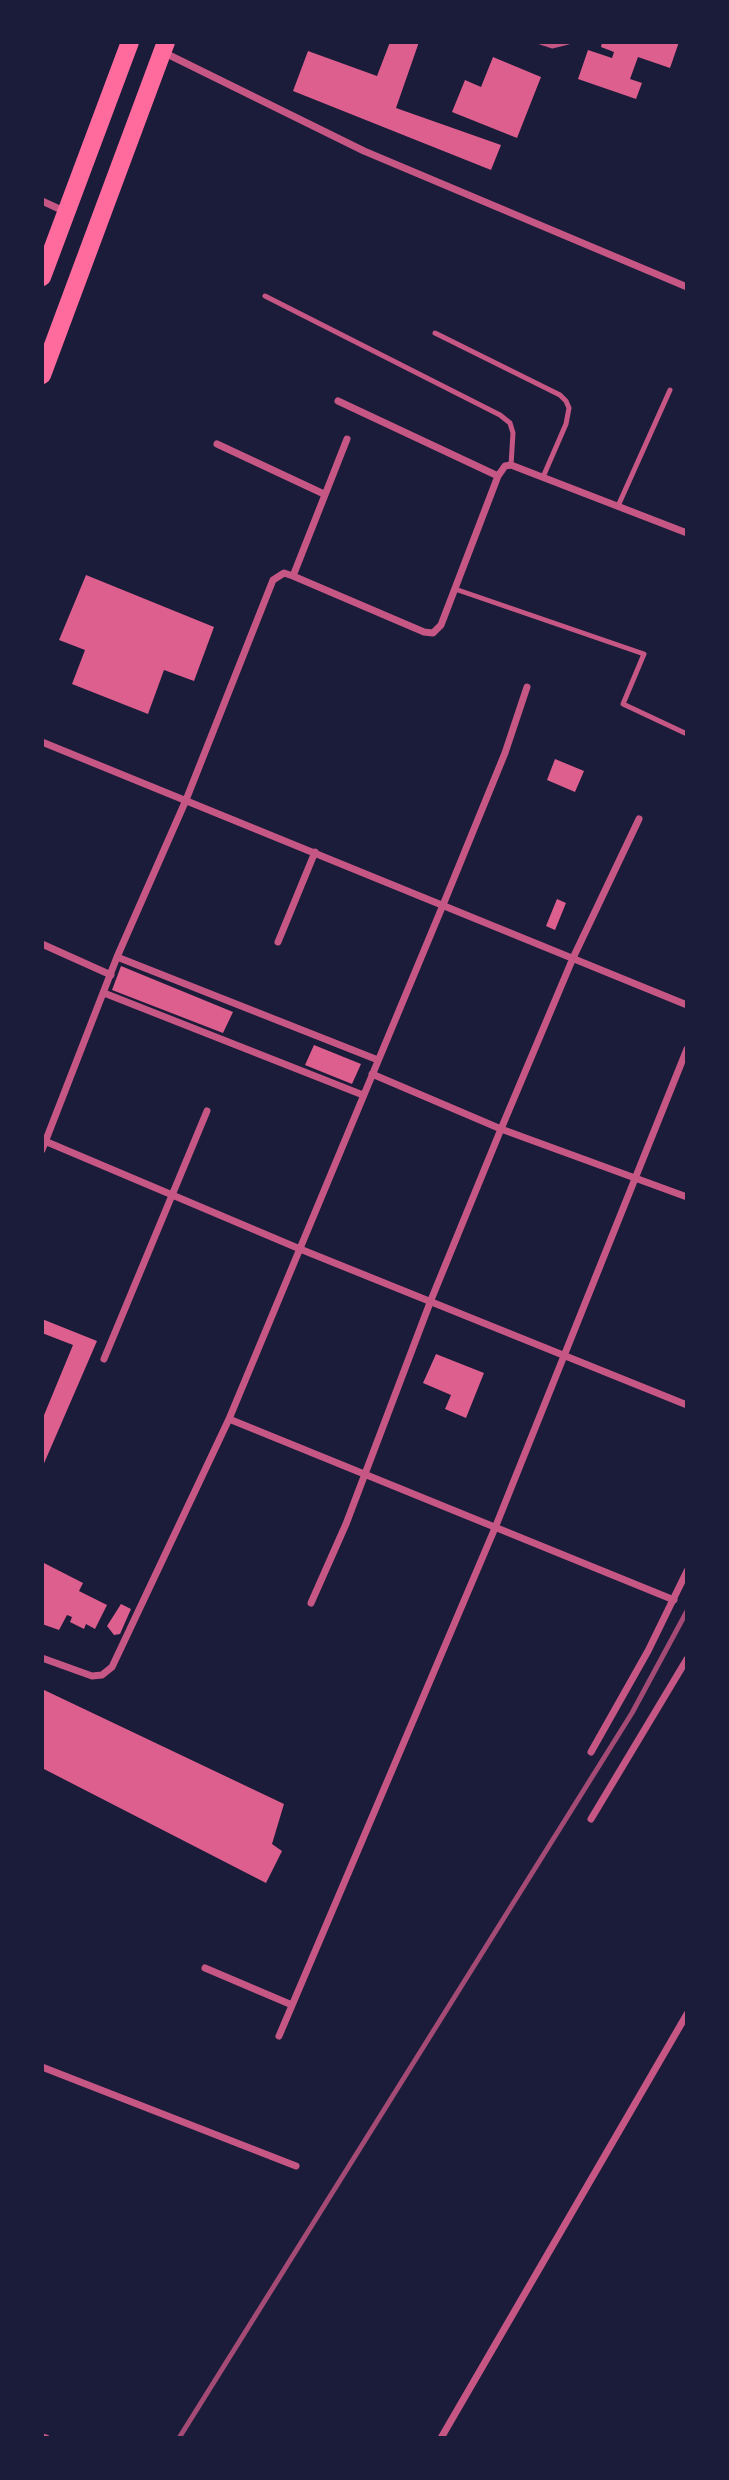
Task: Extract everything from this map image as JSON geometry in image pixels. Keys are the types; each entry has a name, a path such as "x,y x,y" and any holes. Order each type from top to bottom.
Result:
{"main road":[{"path":"42,278 130,42"},
{"path":"42,375 164,47"}],"street":[{"path":"164,47 364,151 687,287"},
{"path":"42,201 66,212"},
{"path":"338,401 498,476"},
{"path":"293,576 347,439"},
{"path":"217,444 324,494"},
{"path":"42,1150 117,957 186,800 270,585 279,575 293,576 429,633 441,625 498,476 505,466 511,465 687,533"},
{"path":"42,1658 92,1676 102,1675 111,1667 229,1419 505,753 527,687"},
{"path":"42,741 687,1005"},
{"path":"311,1603 365,1475 431,1300 501,1129 573,958 639,818"},
{"path":"278,942 315,852"},
{"path":"42,944 111,975"},
{"path":"117,957 378,1060"},
{"path":"104,993 363,1095"},
{"path":"279,2036 495,1528 687,1049"},
{"path":"372,1074 501,1129 687,1197"},
{"path":"104,1359 207,1111"},
{"path":"47,1142 300,1249 687,1405"},
{"path":"229,1419 674,1600"},
{"path":"591,1752 674,1600 687,1570"},
{"path":"591,1819 687,1659"},
{"path":"205,1968 292,2005"},
{"path":"441,2438 687,2014"},
{"path":"42,2067 296,2166"}],"lane":[{"path":"540,42 552,46 568,42"},
{"path":"265,296 500,415 510,423 513,433 511,465"},
{"path":"435,334 560,395 566,401 569,408 565,425 543,477"},
{"path":"618,506 670,390"},
{"path":"455,589 644,654 623,704 687,734"}],"building":[{"path":"390,42 419,42 396,108 501,145 491,170 293,91 308,51 377,76"},
{"path":"602,42 679,42 670,68 638,57 630,79 642,83 636,99 578,79 588,50 612,58 614,52 601,47"},
{"path":"493,57 541,77 517,138 452,112 465,80 481,87"},
{"path":"86,575 214,627 194,681 164,670 148,714 72,684 85,650 59,640"},
{"path":"555,759 584,771 575,792 547,780"},
{"path":"557,899 566,903 555,930 546,926"},
{"path":"121,966 233,1012 223,1033 112,990"},
{"path":"314,1045 361,1064 352,1084 305,1065"},
{"path":"42,1319 97,1341 42,1468 42,1420 73,1345 42,1333"},
{"path":"436,1354 484,1373 466,1418 445,1409 451,1395 423,1383"},
{"path":"42,1562 83,1583 79,1591 107,1605 95,1629 86,1624 84,1629 70,1622 72,1617 67,1615 59,1630 42,1624"},
{"path":"121,1604 131,1609 120,1634 114,1635 107,1626"},
{"path":"42,1689 284,1804 272,1844 282,1851 266,1883 42,1768"}],"railway":[{"path":"179,2438 632,1713 687,1611"}]}
